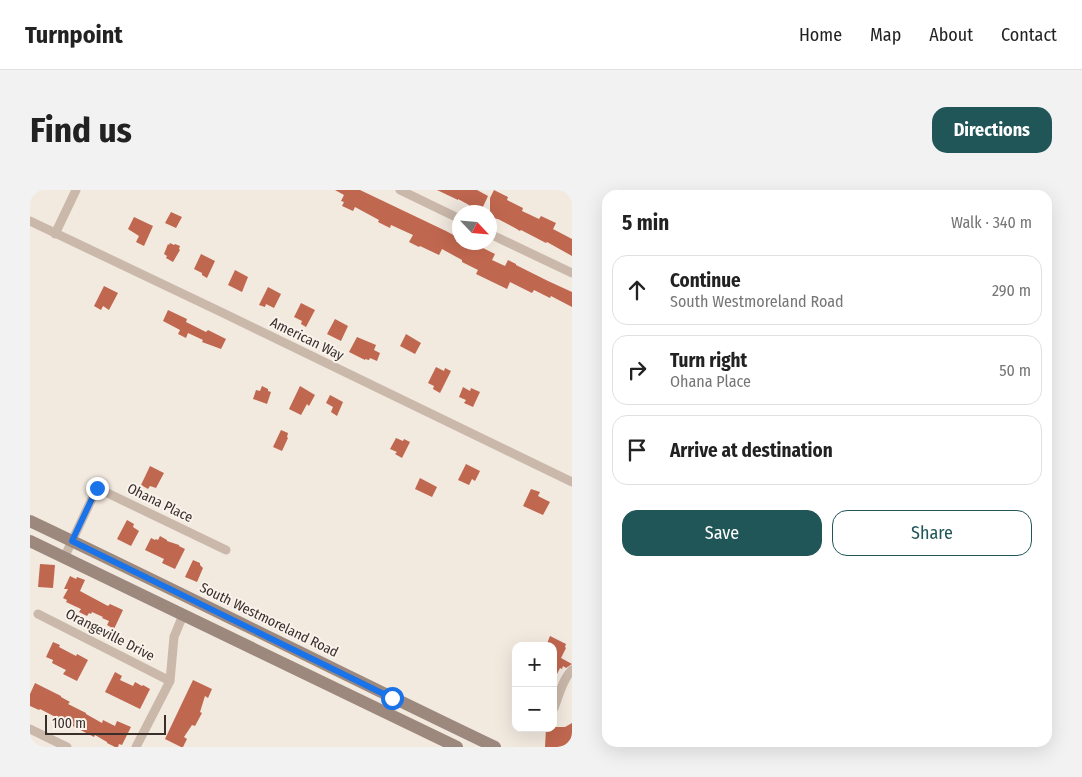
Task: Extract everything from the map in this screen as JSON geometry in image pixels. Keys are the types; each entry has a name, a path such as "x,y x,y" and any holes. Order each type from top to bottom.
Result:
{"main road":[{"name":"South Westmoreland Road","path":"30,521 495,747"},
{"path":"30,541 457,747"},
{"path":"184,615 192,599"},
{"path":"384,712 392,698"}],"street":[{"path":"56,234 76,190"},
{"path":"400,190 452,215"},
{"name":"American Way","path":"30,222 572,482"},
{"path":"497,237 572,274"},
{"name":"Ohana Place","path":"64,558 97,488 226,550"},
{"name":"Orangeville Drive","path":"38,614 170,681"},
{"path":"136,747 170,681 174,637 184,615"},
{"path":"557,699 562,685 572,670"},
{"path":"30,729 67,747"}],"building":[{"path":"335,190 360,190 446,231 452,234 452,250 487,250 495,254 492,260 505,266 508,260 572,292 572,307 551,296 550,298 534,290 532,293 510,282 507,289 476,274 478,270 442,249 439,255 419,247 409,242 413,235 391,225 390,228 355,207 353,211 342,206 344,202 341,201 344,195"},
{"path":"437,190 477,190 488,196 484,205 469,205"},
{"path":"494,190 508,197 507,200 523,208 522,211 539,219 541,216 556,223 553,229 572,239 572,256 497,219 497,205 490,205 490,198"},
{"path":"171,212 182,217 176,228 165,223"},
{"path":"134,217 153,226 144,246 136,242 139,236 128,229"},
{"path":"170,243 180,246 180,250 173,262 166,258 167,256 164,254"},
{"path":"201,254 215,261 207,278 194,269"},
{"path":"235,270 248,277 242,292 228,285"},
{"path":"104,286 118,293 109,310 103,306 101,310 94,306"},
{"path":"268,287 281,294 274,308 266,304 265,307 259,305"},
{"path":"301,303 315,310 306,327 301,324 302,321 294,317"},
{"path":"168,310 187,319 186,322 206,332 208,330 226,339 221,349 202,342 203,340 188,333 186,338 178,334 180,330 163,321"},
{"path":"335,319 348,326 341,341 327,334"},
{"path":"406,334 421,343 415,354 400,346"},
{"path":"357,337 376,345 374,350 380,353 377,361 370,358 365,360 349,352"},
{"path":"436,367 444,371 445,368 451,371 440,393 433,389 434,386 428,383"},
{"path":"262,386 271,392 267,404 253,399 256,390 260,391"},
{"path":"300,386 315,395 301,415 289,409"},
{"path":"463,387 470,391 471,388 480,392 473,407 464,403 466,400 459,397"},
{"path":"330,395 343,402 337,416 331,412 333,407 326,403"},
{"path":"281,430 288,433 288,438 282,451 273,447"},
{"path":"396,438 410,442 402,458 395,454 397,452 390,449"},
{"path":"466,464 480,471 475,481 472,479 469,485 458,480"},
{"path":"150,466 164,473 156,488 150,486 148,489 141,485"},
{"path":"420,478 437,487 432,497 415,489"},
{"path":"531,489 540,492 538,496 550,502 543,515 523,506"},
{"path":"127,520 134,524 133,527 139,531 131,546 117,539"},
{"path":"160,536 185,549 175,569 162,563 164,559 145,550 151,538 158,540"},
{"path":"193,560 200,563 203,568 197,582 185,577"},
{"path":"40,564 55,565 53,588 38,587"},
{"path":"70,576 85,580 80,591 108,606 110,604 123,610 114,629 107,625 109,621 103,617 92,612 87,616 79,612 81,609 66,602 67,600 63,598 68,589 64,589"},
{"path":"550,636 566,644 561,658 572,664 566,668 563,666 562,669 560,668 557,674 557,642 548,642"},
{"path":"53,642 76,656 77,654 88,660 77,681 63,674 66,670 52,663 53,660 46,657"},
{"path":"115,672 122,676 120,680 133,686 135,682 150,689 140,709 105,692"},
{"path":"193,680 212,689 208,698 205,696 200,712 202,713 195,726 192,725 184,737 187,739 183,747 181,747 165,739"},
{"path":"35,683 61,696 70,702 68,704 102,723 103,720 115,726 117,721 131,727 122,745 119,744 118,747 115,747 95,735 94,737 40,709 30,706 30,694"},
{"path":"572,723 572,747 545,747 546,732 557,732 557,727 565,727"}],"route":[{"path":"97,488 72,541 392,698"}]}
